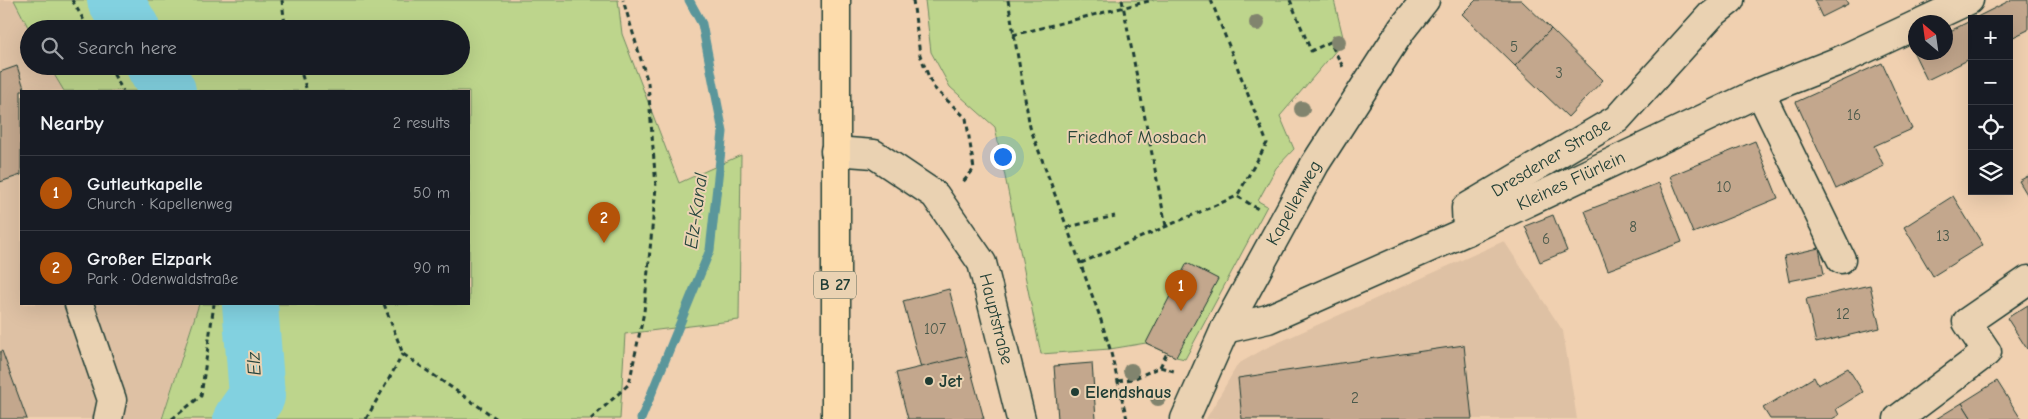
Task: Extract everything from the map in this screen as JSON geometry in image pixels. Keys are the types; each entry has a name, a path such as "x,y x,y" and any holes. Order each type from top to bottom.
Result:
{"main road":[{"name":"B 27","path":"836,0 836,419"}],"street":[{"name":"Kapellenweg","path":"1184,419 1225,329 1315,164 1402,29 1424,0"},
{"name":"Dresdener Straße","path":"1467,231 1466,208 1617,119 1711,15 1730,0"},
{"path":"1937,15 1969,0"},
{"name":"Kleines Flürlein","path":"1225,329 1268,319 1467,231 1760,92 1839,61 1908,29"},
{"path":"1760,92 1841,259"},
{"name":"Hauptstraße","path":"835,151 874,154 935,195 982,263 1021,419"},
{"path":"1898,419 1987,352 1967,322 2028,280"},
{"path":"79,305 112,400 108,419"}],"path":[{"path":"72,0 84,20"},
{"path":"282,0 285,20"},
{"path":"591,419 629,384 644,312 656,187 648,83 623,0"},
{"path":"913,0 920,55 933,87 966,118 974,169 941,205"},
{"path":"1008,0 1030,127 1099,314 1127,419"},
{"path":"1122,0 1166,226"},
{"path":"1013,35 1153,0"},
{"path":"1081,263 1237,196 1267,143 1211,0"},
{"path":"1290,0 1311,51 1330,42 1358,97"},
{"path":"114,75 122,90"},
{"path":"302,75 307,90"},
{"path":"1237,196 1283,223"},
{"path":"1068,227 1115,216"},
{"path":"172,419 201,396 214,305"},
{"path":"384,305 403,354 497,419"},
{"path":"366,419 403,354"},
{"path":"1118,381 1132,379 1160,366 1167,354"},
{"path":"1160,366 1166,368"}],"shaded area":[{"path":"0,0 14,0 24,20 20,20 20,75 54,75 63,90 20,90 20,305 199,305 161,419 0,419"},
{"path":"1504,241 1563,331 1577,419 1206,419 1238,364 1266,348"}],"green space":[{"path":"14,0 618,0 622,34 679,183 741,155 739,320 625,334 620,419 162,419 199,305 470,305 470,90 63,90 54,75 470,75 470,20 24,20"},
{"name":"Friedhof Mosbach","path":"925,0 1334,0 1344,41 1280,116 1294,149 1276,168 1258,201 1267,206 1185,359 1176,357 1146,343 1110,349 1041,354 995,127 950,87 931,52"}],"building":[{"path":"1476,0 1521,0 1551,29 1515,66 1462,14"},
{"path":"1814,0 1846,0 1848,4 1822,17"},
{"path":"2011,0 2028,0 2028,30 2013,37 2013,15 1981,15"},
{"path":"1968,22 1968,60 1927,80 1917,60 1953,60 1953,30"},
{"path":"1551,29 1603,80 1568,117 1515,66"},
{"path":"1882,63 1912,129 1874,146 1884,166 1836,189 1796,102"},
{"path":"17,66 25,90 20,90 20,175 0,182 0,72"},
{"path":"1755,141 1778,198 1693,233 1670,176"},
{"path":"2028,176 2028,196 2019,181"},
{"path":"1659,183 1682,242 1608,270 1585,211"},
{"path":"1953,196 1983,245 1933,276 1904,227"},
{"path":"1553,215 1567,251 1540,262 1525,226"},
{"path":"1819,248 1824,274 1789,281 1784,256"},
{"path":"1187,263 1218,279 1176,357 1146,343"},
{"path":"1870,285 1880,328 1816,343 1806,299"},
{"path":"949,289 967,356 921,368 903,301"},
{"path":"2028,305 2028,348 2027,349 2007,318"},
{"path":"1464,345 1472,419 1242,419 1238,378"},
{"path":"2,351 27,419 0,419 0,352"},
{"path":"967,356 984,419 908,419 896,373"},
{"name":"Elendshaus","path":"1092,363 1096,419 1058,419 1054,366"},
{"path":"1848,368 1863,392 1836,409 1839,415 1832,419 1770,419 1763,408 1814,377 1818,385"},
{"path":"1997,381 2021,419 1972,419 1962,403"},
{"path":"1962,403 1972,419 1936,419"}],"waterway":[{"name":"Elz","path":"115,0 127,20"},
{"name":"Elz-Kanal","path":"641,419 710,250 723,132 702,24 689,0"},
{"name":"Elz","path":"159,75 167,90"},
{"name":"Elz","path":"241,419 257,396 250,305"}],"place":[{"name":"Großer Elzpark","path":"604,243"},
{"name":"Gutleutkapelle","path":"1181,311"},
{"name":"Jet","path":"929,381"},
{"name":"Elendshaus","path":"1075,392"}]}
